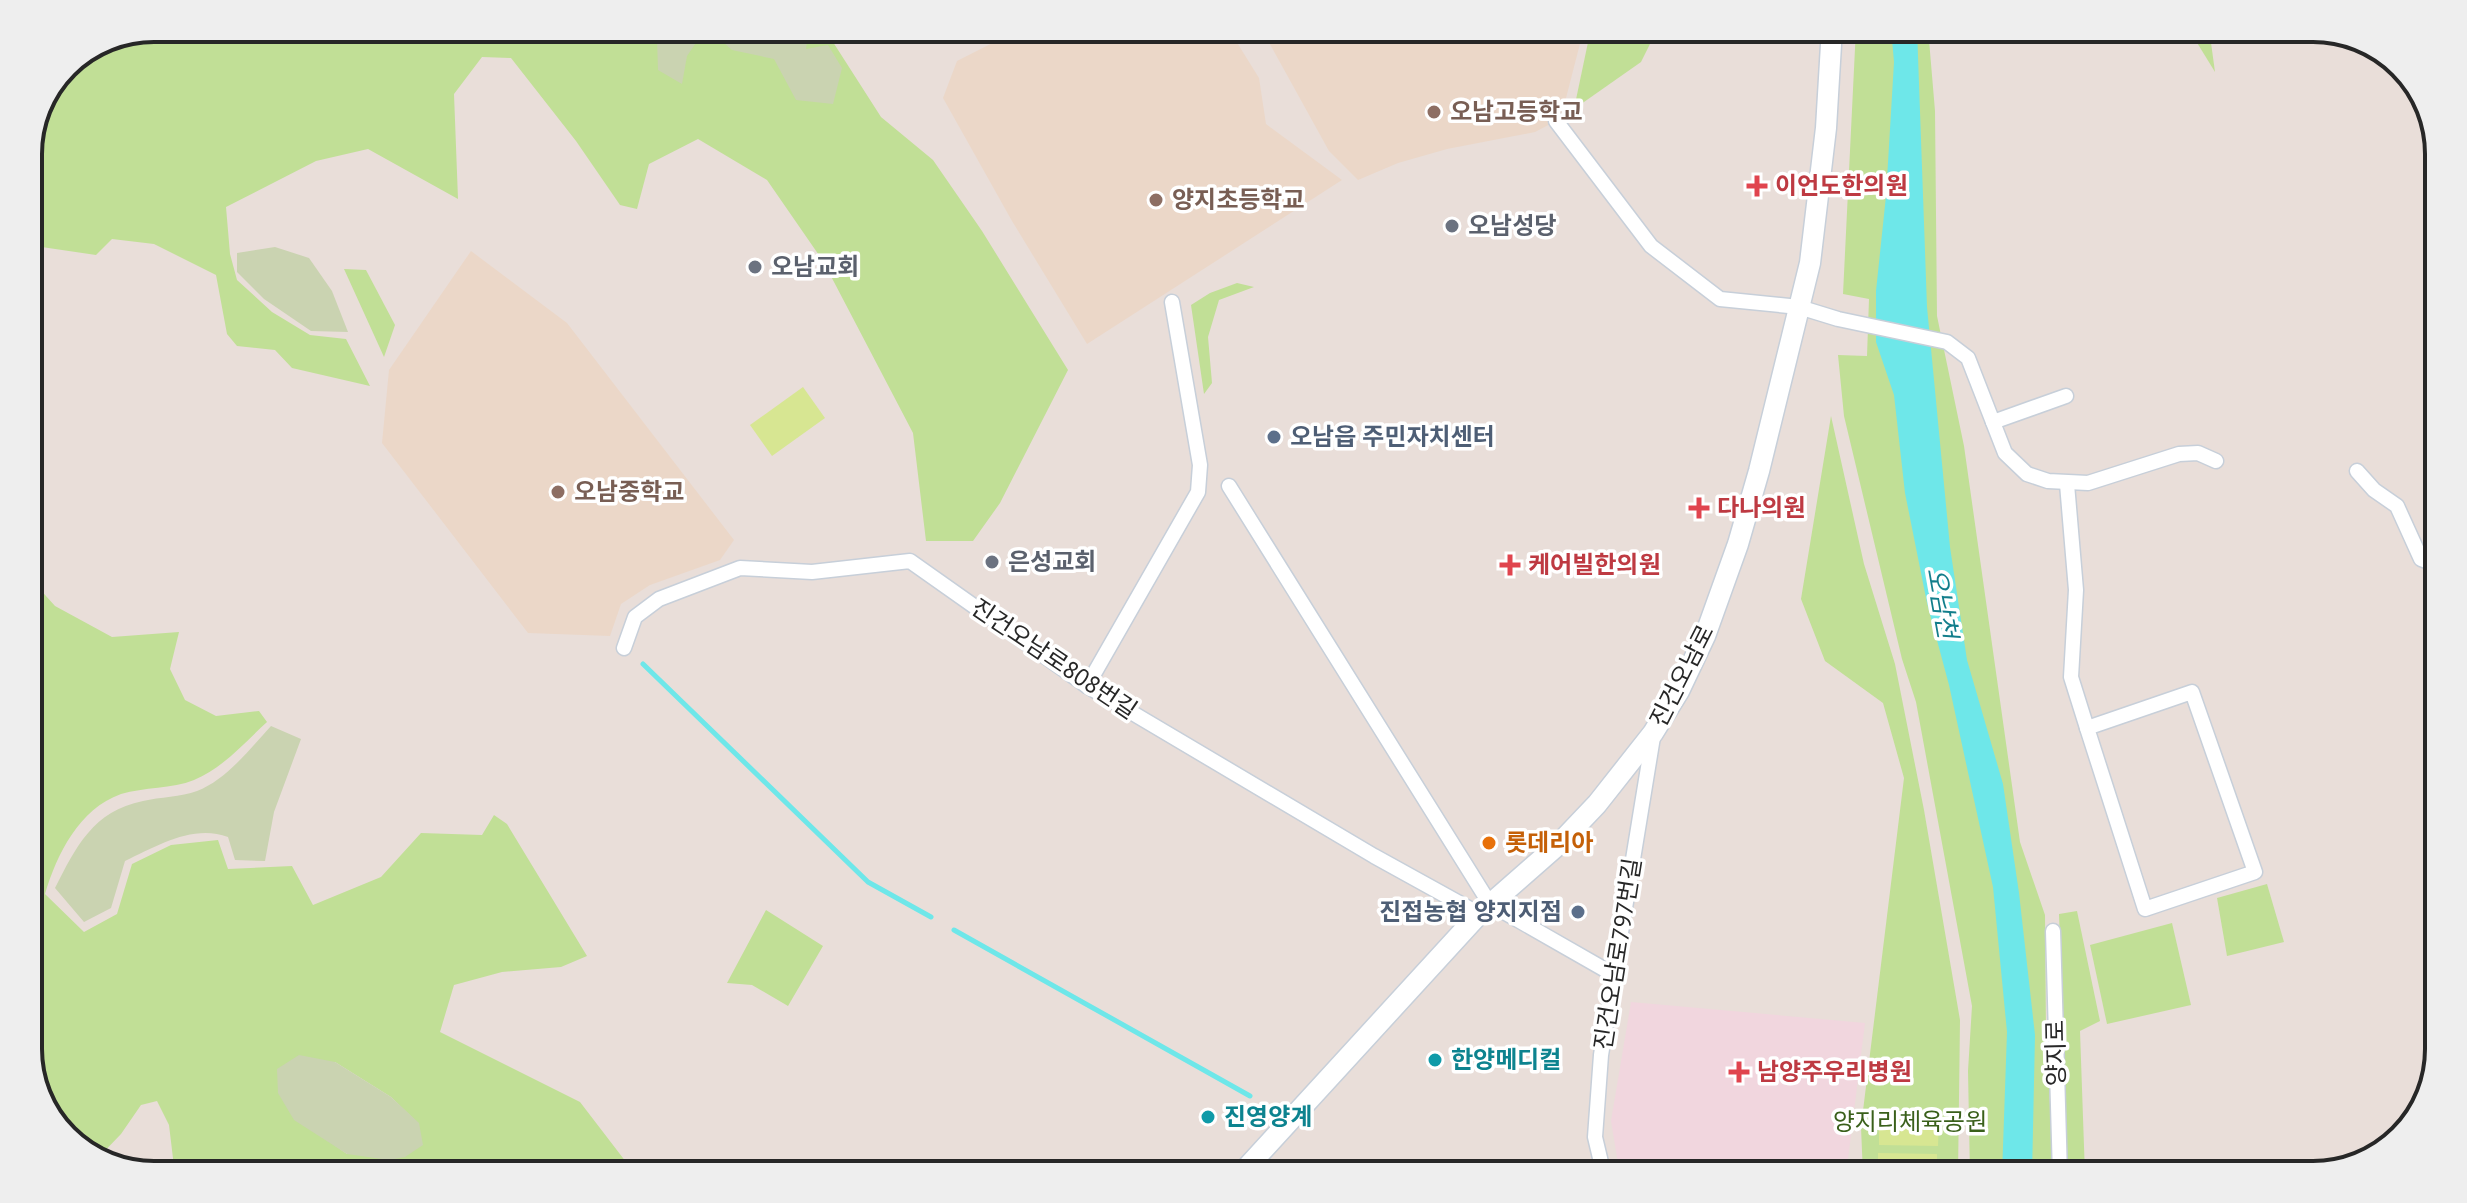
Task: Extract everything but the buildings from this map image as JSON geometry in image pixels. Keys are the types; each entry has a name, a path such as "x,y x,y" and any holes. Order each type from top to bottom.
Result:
{"main road":[{"name":"진건오남로","path":"1253,1161 1484,909 1559,844 1597,804 1670,709 1705,636 1738,544 1810,263 1826,128 1831,42"}],"street":[{"path":"1556,121 1651,246 1720,299 1799,307 1838,319 1947,342 1968,358 2005,453 2027,474 2067,484 2088,483 2179,454 2198,453 2216,461"},
{"path":"1087,686 1198,492 1200,465 1172,302"},
{"path":"1993,422 2066,396"},
{"path":"2357,471 2374,490 2397,506 2421,559 2425,561"},
{"path":"2067,484 2076,590 2071,677 2087,728 2145,909 2255,872 2192,692 2087,728"},
{"path":"1229,486 1484,909"},
{"name":"진건오남로808번길","path":"624,648 635,617 659,599 740,568 812,572 910,561 1087,686 1374,856 1616,976"},
{"name":"진건오남로797번길","path":"1601,1161 1595,1137 1601,1055 1653,733"},
{"name":"양지로","path":"2053,931 2060,1161"}],"shaded area":[{"name":"양지초등학교","path":"994,42 1237,42 1259,78 1266,124 1342,180 1087,344 1012,221 943,98 957,61"},
{"name":"오남고등학교","path":"1269,42 1580,42 1565,102 1556,121 1535,132 1447,149 1398,163 1358,180 1329,151"},
{"name":"오남중학교","path":"471,251 567,323 734,540 720,560 650,585 621,604 610,636 528,633 382,443 389,370"},
{"name":"남양주우리병원","path":"1631,1002 1865,1023 1848,1161 1618,1161 1611,1121"}],"green space":[{"path":"657,42 696,42 687,56 682,84 658,70"},
{"path":"723,42 807,42 806,49 828,45 842,68 833,104 796,100 774,59 732,50"},
{"path":"833,42 881,117 933,160 982,231 1068,370 1000,503 973,541 926,541 913,433 823,261 767,180 698,139 649,164 637,209 620,205 576,141 511,58 482,57 454,94 458,199 368,149 316,161 226,207 230,254 237,280 272,312 310,335 346,339 370,386 292,368 275,350 237,346 227,334 216,275 154,244 112,239 96,255 42,247 44,132 61,92 75,75 92,61 132,44"},
{"path":"1588,42 1651,42 1641,62 1574,109"},
{"path":"1855,42 1929,42 1935,111 1937,316 1964,446 2020,842 2045,915 2046,1034 2053,1161 1970,1161 1968,1071 1972,1006 1916,702 1902,659 1844,416 1838,355 1867,356 1869,299 1843,294"},
{"path":"2197,42 2211,42 2215,72"},
{"path":"275,247 309,258 332,291 348,332 311,331 264,299 237,272 237,253"},
{"path":"344,269 366,270 395,325 384,357"},
{"path":"1237,283 1254,287 1219,300 1208,337 1212,383 1204,394 1191,305 1210,293"},
{"path":"803,387 825,418 772,456 750,425"},
{"name":"양지리체육공원","path":"1831,416 1864,564 1895,664 1960,1020 1958,1161 1862,1161 1861,1127 1904,778 1883,703 1825,661 1801,599"},
{"path":"42,592 55,606 112,637 179,632 170,669 185,700 216,716 259,711 267,722 205,775 177,785 121,794 93,810 63,849 45,894 84,932 117,914 132,864 171,845 218,840 228,869 292,866 313,905 381,877 421,833 482,835 494,815 507,824 587,956 561,967 502,972 454,985 440,1032 580,1102 625,1161 173,1161 169,1125 157,1101 141,1105 106,1150 80,1133 54,1099 44,1071","holes":["335,1062 391,1097 419,1124 347,1154 330,1142"]},
{"path":"271,726 301,739 274,812 265,861 235,860 228,837 202,833 175,838 125,861 111,908 84,922 55,888 88,833 111,813 126,806 191,793 208,786 237,763"},
{"path":"2267,884 2284,942 2227,956 2217,898"},
{"path":"766,910 823,946 788,1006 752,985 727,983"},
{"path":"2077,911 2100,1021 2080,1031 2085,1161 2068,1161 2059,914"},
{"path":"2172,923 2191,1005 2107,1024 2090,945"},
{"path":"299,1055 335,1062 391,1097 419,1123 423,1145 405,1157 389,1160 347,1154 294,1120 278,1093 277,1069"},
{"path":"1879,1117 1939,1119 1938,1146 1879,1145"},
{"path":"1878,1153 1937,1154 1937,1161 1878,1161"}],"water":[{"name":"오남천","path":"1892,42 1918,42 1927,307 1950,547 1967,660 2003,784 2019,893 2035,1035 2032,1161 2002,1161 2007,1032 1993,887 1949,685 1927,603 1905,493 1894,395 1876,342 1876,291 1886,196 1894,62"}],"waterway":[{"path":"643,664 868,882 931,917"},
{"path":"954,930 1250,1096"}],"place":[{"name":"오남고등학교","path":"1434,112"},
{"name":"이언도한의원","path":"1757,186"},
{"name":"양지초등학교","path":"1156,200"},
{"name":"오남성당","path":"1452,226"},
{"name":"오남교회","path":"755,267"},
{"name":"오남읍 주민자치센터","path":"1274,437"},
{"name":"오남중학교","path":"558,492"},
{"name":"다나의원","path":"1699,508"},
{"name":"은성교회","path":"992,562"},
{"name":"케어빌한의원","path":"1510,565"},
{"name":"롯데리아","path":"1489,843"},
{"name":"진접농협 양지지점","path":"1578,912"},
{"name":"한양메디컬","path":"1435,1060"},
{"name":"남양주우리병원","path":"1739,1072"},
{"name":"진영양계","path":"1208,1117"}]}
